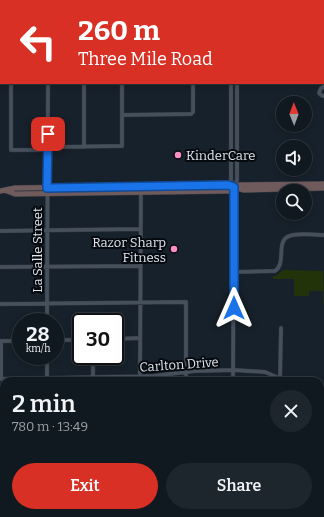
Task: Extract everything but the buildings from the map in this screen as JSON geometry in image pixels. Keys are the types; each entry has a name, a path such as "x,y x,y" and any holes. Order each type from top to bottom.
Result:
{"street":[{"path":"11,84 11,150 84,146 122,146 122,84"},
{"name":"La Salle Street","path":"47,313 48,84"},
{"path":"84,84 84,146"},
{"path":"122,115 192,113 193,84"},
{"path":"232,84 231,181 234,187"},
{"path":"233,377 234,187 237,180 237,84"},
{"path":"324,87 321,88 320,92 321,95 324,96"},
{"path":"231,127 237,127"},
{"path":"231,153 237,153"},
{"path":"234,187 239,185 324,184"},
{"path":"3,191 15,188 47,190 141,189 228,185 243,190 324,188"},
{"path":"140,377 141,189"},
{"path":"0,231 140,229"},
{"path":"234,272 275,271 280,265 281,245 287,237 295,235 324,235"},
{"path":"0,267 140,266"},
{"path":"0,304 186,302 186,377"},
{"path":"280,377 281,328"},
{"path":"124,339 140,338"},
{"path":"0,379 0,341 12,341"},
{"path":"47,365 47,377"},
{"path":"93,377 94,365"},
{"name":"Carlton Drive","path":"155,377 186,372 233,370 260,371 269,373 275,377"}],"green space":[{"path":"283,270 323,271 324,304 323,291 309,291 309,296 294,296 294,279 273,279 273,276 276,276"}],"place":[{"name":"KinderCare","path":"178,155"},
{"name":"Razor Sharp Fitness","path":"174,249"}],"route":[{"path":"48,134 47,188 228,185 234,187 234,308"}]}
